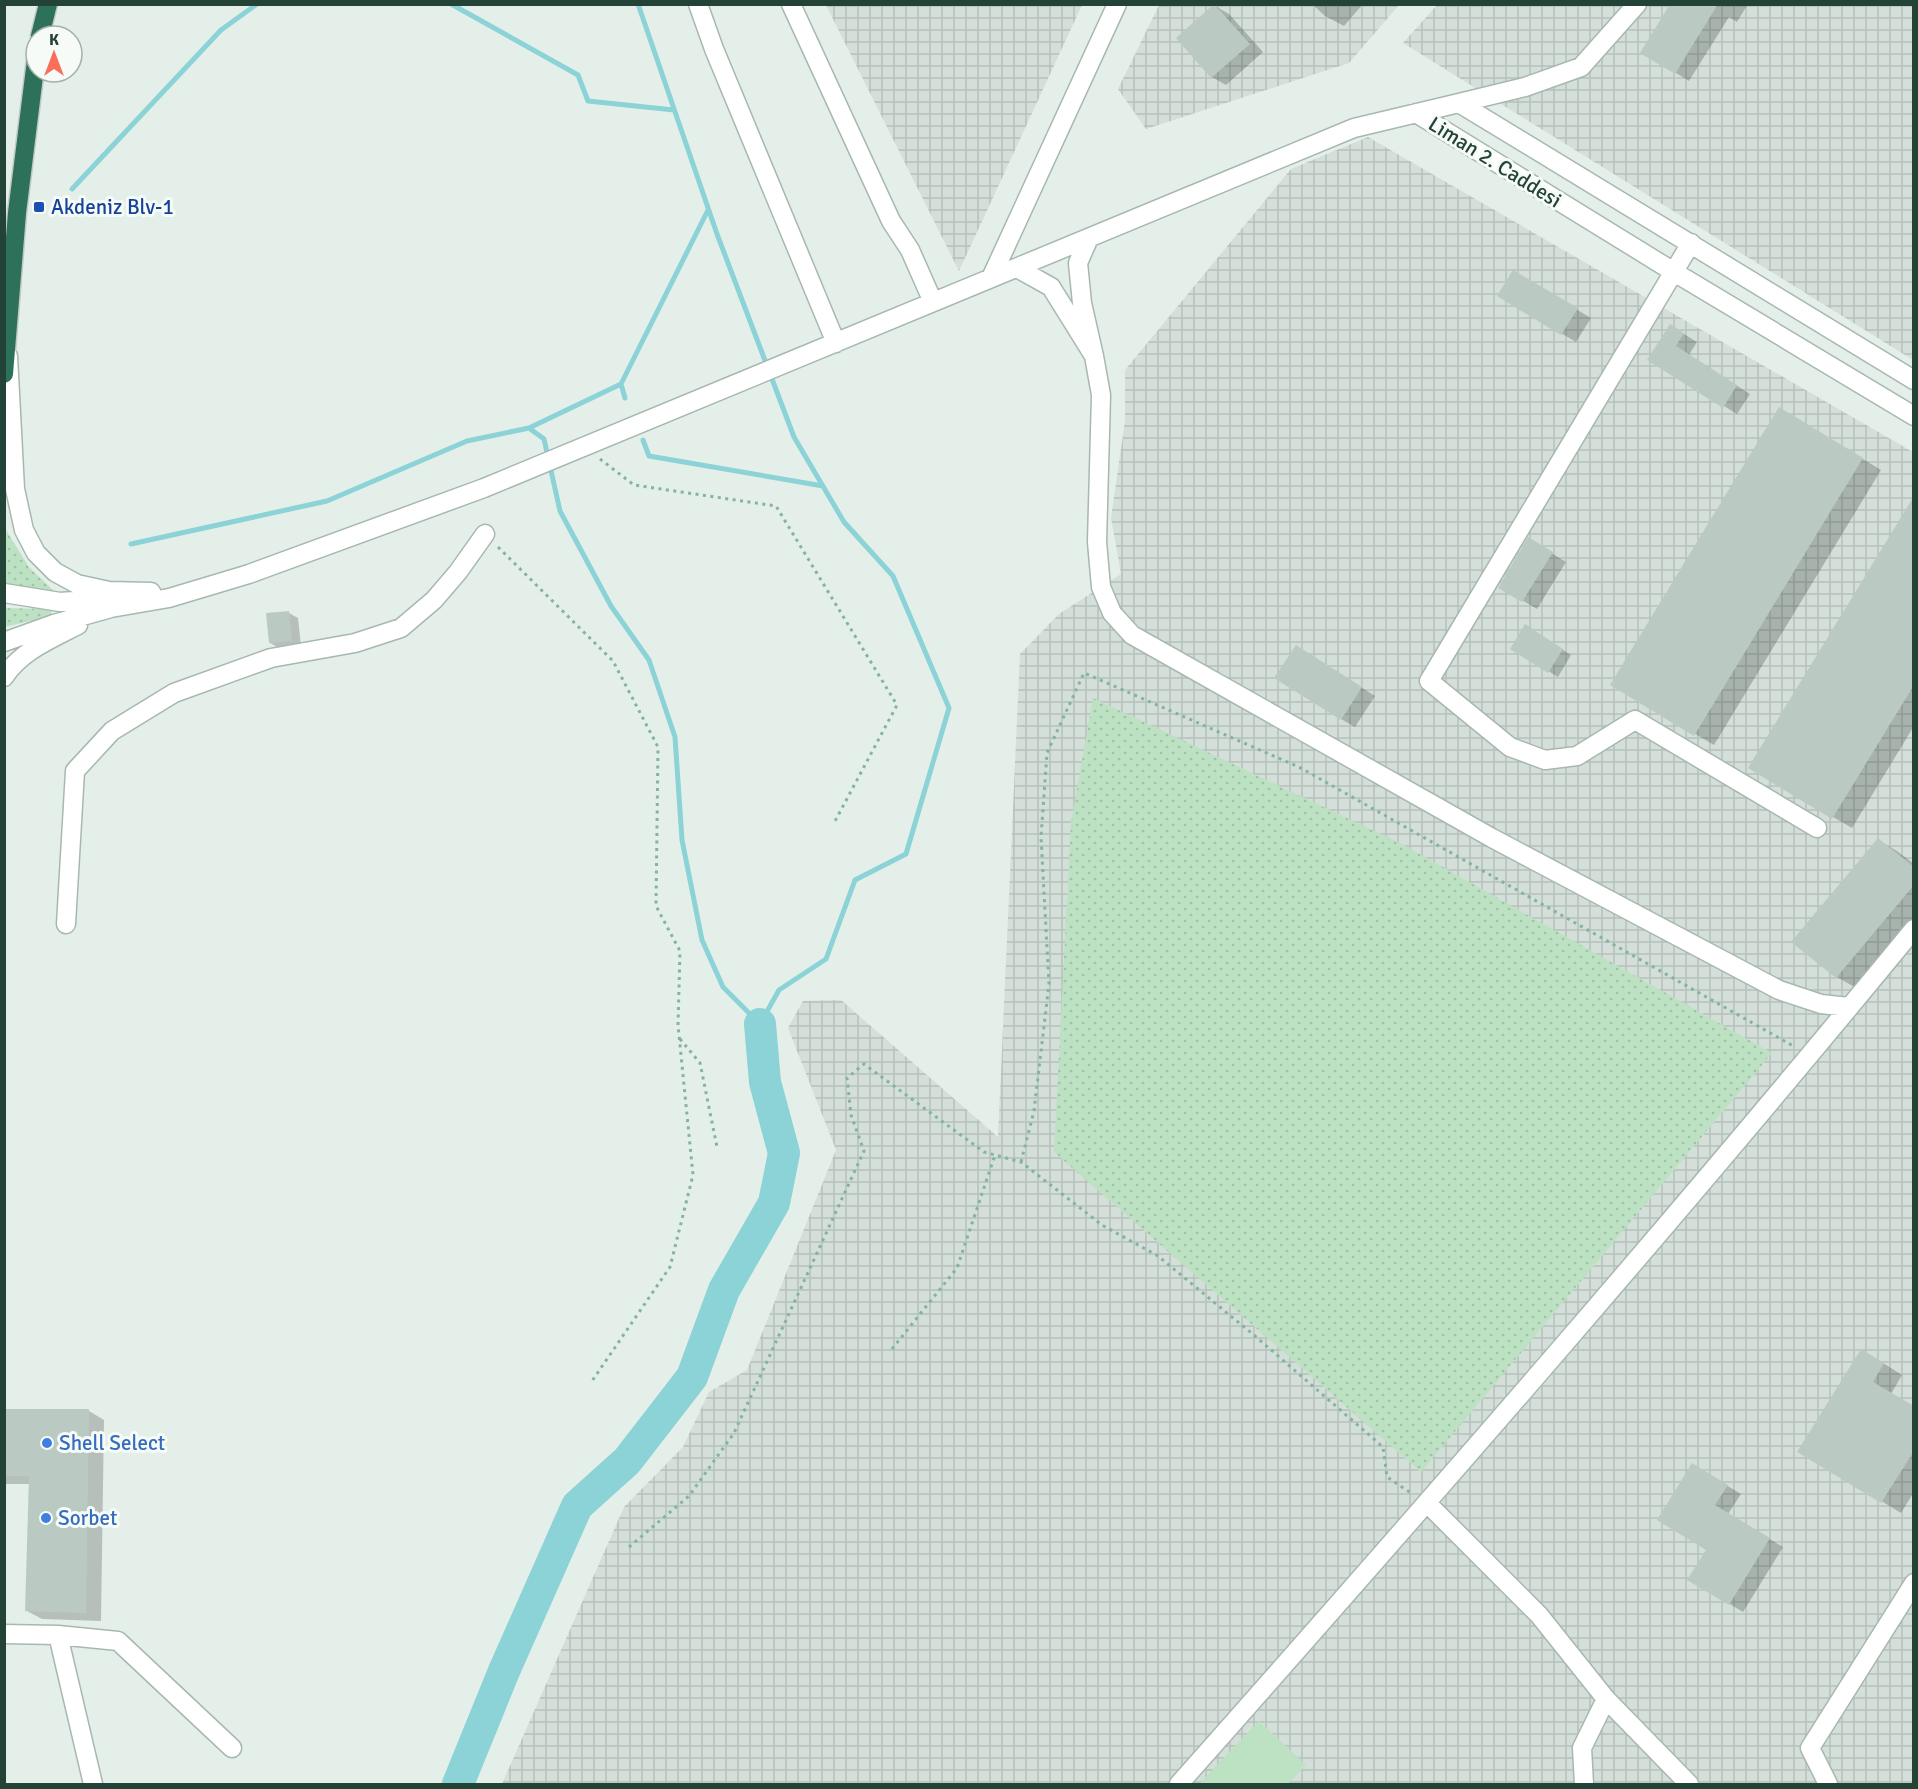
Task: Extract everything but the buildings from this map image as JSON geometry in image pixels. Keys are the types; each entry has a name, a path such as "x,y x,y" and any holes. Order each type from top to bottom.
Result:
{"highway":[{"path":"43,24 48,4"},
{"path":"4,374 17,213 33,84"}],"street":[{"path":"698,4 714,50 836,343"},
{"path":"791,4 891,221 910,250 933,302"},
{"path":"991,278 1117,4"},
{"path":"1459,103 1525,87 1581,67 1636,4"},
{"name":"Liman 2. Caddesi","path":"1416,113 1459,103 1914,380"},
{"path":"4,642 54,624 111,608 169,598 249,574 510,477 1354,128 1416,113"},
{"name":"Liman 2. Caddesi","path":"1416,113 1674,273 1914,416"},
{"path":"1089,238 1078,263 1082,303 1101,395 1097,542 1101,587 1112,614 1132,635 1492,838 1779,990 1821,1004 1849,1007"},
{"path":"1691,243 1429,681 1510,747 1545,760 1577,756 1635,720 1817,828"},
{"path":"1017,268 1051,287 1094,356"},
{"path":"7,342 15,489 24,530 36,553 56,572 77,584 109,591 152,592"},
{"path":"66,924 75,771 112,731 174,693 271,658 355,643 401,628 434,600 459,572 484,534"},
{"path":"4,593 60,602 105,599 249,574"},
{"path":"4,677 37,646 111,608"},
{"path":"1179,1785 1427,1503 1810,1055 1914,929"},
{"path":"1427,1503 1539,1615 1606,1699 1689,1785"},
{"path":"1830,1784 1810,1748 1914,1583"},
{"path":"4,1634 58,1635 118,1641 232,1748"},
{"path":"58,1635 93,1785"},
{"path":"1584,1785 1581,1748 1606,1699"}],"path":[{"path":"579,449 634,484 776,506 897,705 834,823"},
{"path":"484,534 613,661 658,747 656,906 680,951 678,1025 693,1175 670,1267 592,1381"},
{"path":"1022,1162 1034,1111 1049,984 1041,837 1047,753 1084,673 1299,767 1810,1055"},
{"path":"679,1038 700,1063 717,1147"},
{"path":"629,1547 689,1496 734,1433 864,1151 851,1115 847,1078 864,1064 984,1152 1022,1162 1102,1225 1158,1256 1255,1336 1383,1448 1387,1478 1427,1503"},
{"path":"892,1349 957,1268 995,1155"}],"shaded area":[{"path":"826,5 1082,5 959,271"},
{"path":"1159,5 1399,5 1349,63 1146,129 1118,89"},
{"path":"1437,5 1913,5 1913,360 1403,43"},
{"path":"1368,137 1913,452 1913,1784 502,1784 624,1507 683,1447 709,1392 747,1370 836,1150 788,1028 803,1001 841,1000 998,1137 1020,654 1059,614 1121,574 1111,518 1125,421 1125,370 1291,169"}],"green space":[{"path":"6,530 29,567 55,592 5,586"},
{"path":"4,608 52,609 51,616 5,627"},
{"path":"1093,698 1402,844 1772,1053 1421,1472 1054,1152 1071,823"},
{"path":"1259,1721 1306,1765 1288,1784 1199,1784"}],"waterway":[{"path":"72,189 221,30 257,4"},
{"path":"451,4 578,75 588,101 674,110"},
{"path":"131,544 327,501 467,441 529,428 544,439 560,511 611,606 649,660 675,737 682,840 702,940 723,987 760,1024 779,990 826,959 855,880 906,854 949,708 893,576 844,522 794,437 717,234 638,4"},
{"path":"625,398 621,384 708,210"},
{"path":"529,428 621,384"},
{"path":"643,440 649,456 823,486"},
{"path":"458,1784 504,1671 577,1506 627,1461 692,1377 724,1290 774,1203 784,1153 765,1082 760,1024"}],"place":[{"name":"Akdeniz Blv-1","path":"39,207"},
{"name":"Shell Select","path":"47,1443"},
{"name":"Sorbet","path":"46,1518"}]}
